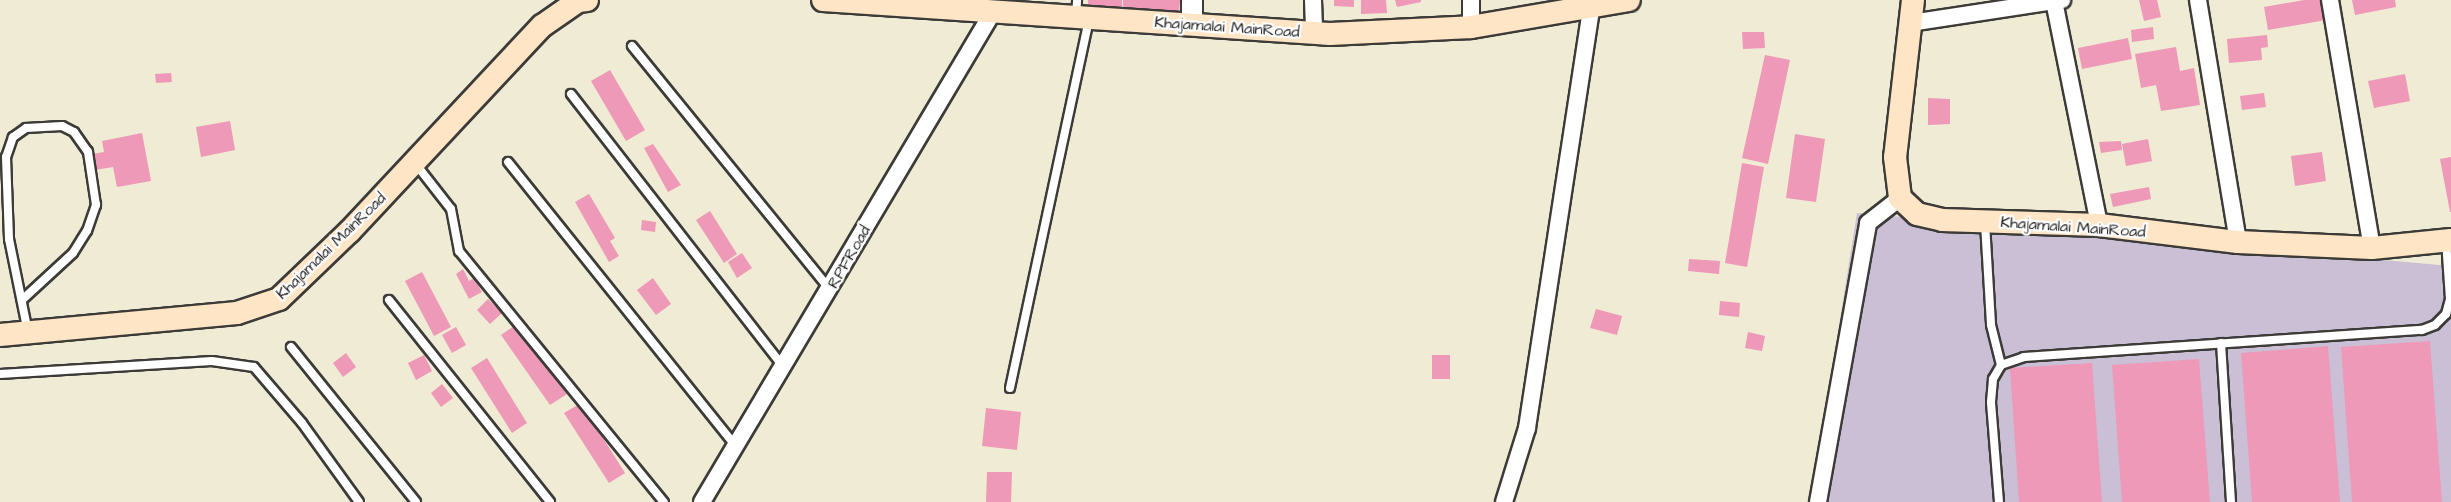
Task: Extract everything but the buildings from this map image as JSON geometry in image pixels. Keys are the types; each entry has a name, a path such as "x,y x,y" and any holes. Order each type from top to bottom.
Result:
{"main road":[{"name":"Khajamalai MainRoad","path":"0,335 237,313 264,307 297,283 542,26 578,1 587,0"},
{"name":"Khajamalai MainRoad","path":"823,0 968,4 994,10 1081,11 1192,25 1314,33 1471,27 1629,0"},
{"path":"1900,198 1895,157 1913,0"},
{"name":"Khajamalai MainRoad","path":"1900,198 1917,214 1942,220 2099,225 2238,242 2372,248 2448,240"}],"street":[{"path":"1192,0 1192,25"},
{"path":"1313,0 1314,33"},
{"path":"1471,0 1471,27"},
{"path":"2198,0 2238,242"},
{"path":"2330,0 2372,248"},
{"path":"1911,22 2058,1 2099,225"},
{"path":"1504,502 1527,428 1591,8"},
{"name":"RPFRoad","path":"702,502 831,289 994,10"},
{"path":"1818,502 1868,223 1900,198"}],"lane":[{"path":"1010,388 1081,11"},
{"path":"632,46 831,289"},
{"path":"571,94 783,367"},
{"path":"22,300 73,253 87,231 96,205 88,152 74,132 62,126 27,128 14,137 6,157 9,239 28,333"},
{"path":"414,162 451,209 459,250 664,502"},
{"path":"508,162 736,447"},
{"path":"1985,221 1991,325 2001,365"},
{"path":"1999,502 1991,402 1993,379 2001,365 2024,357 2422,330 2448,316 2450,299 2448,240"},
{"path":"389,300 550,502"},
{"path":"2221,343 2231,502"},
{"path":"291,346 416,502"},
{"path":"0,375 212,361 254,367 302,423 359,502"}],"shaded area":[{"path":"1857,213 2451,266 2451,502 1811,502"}]}
